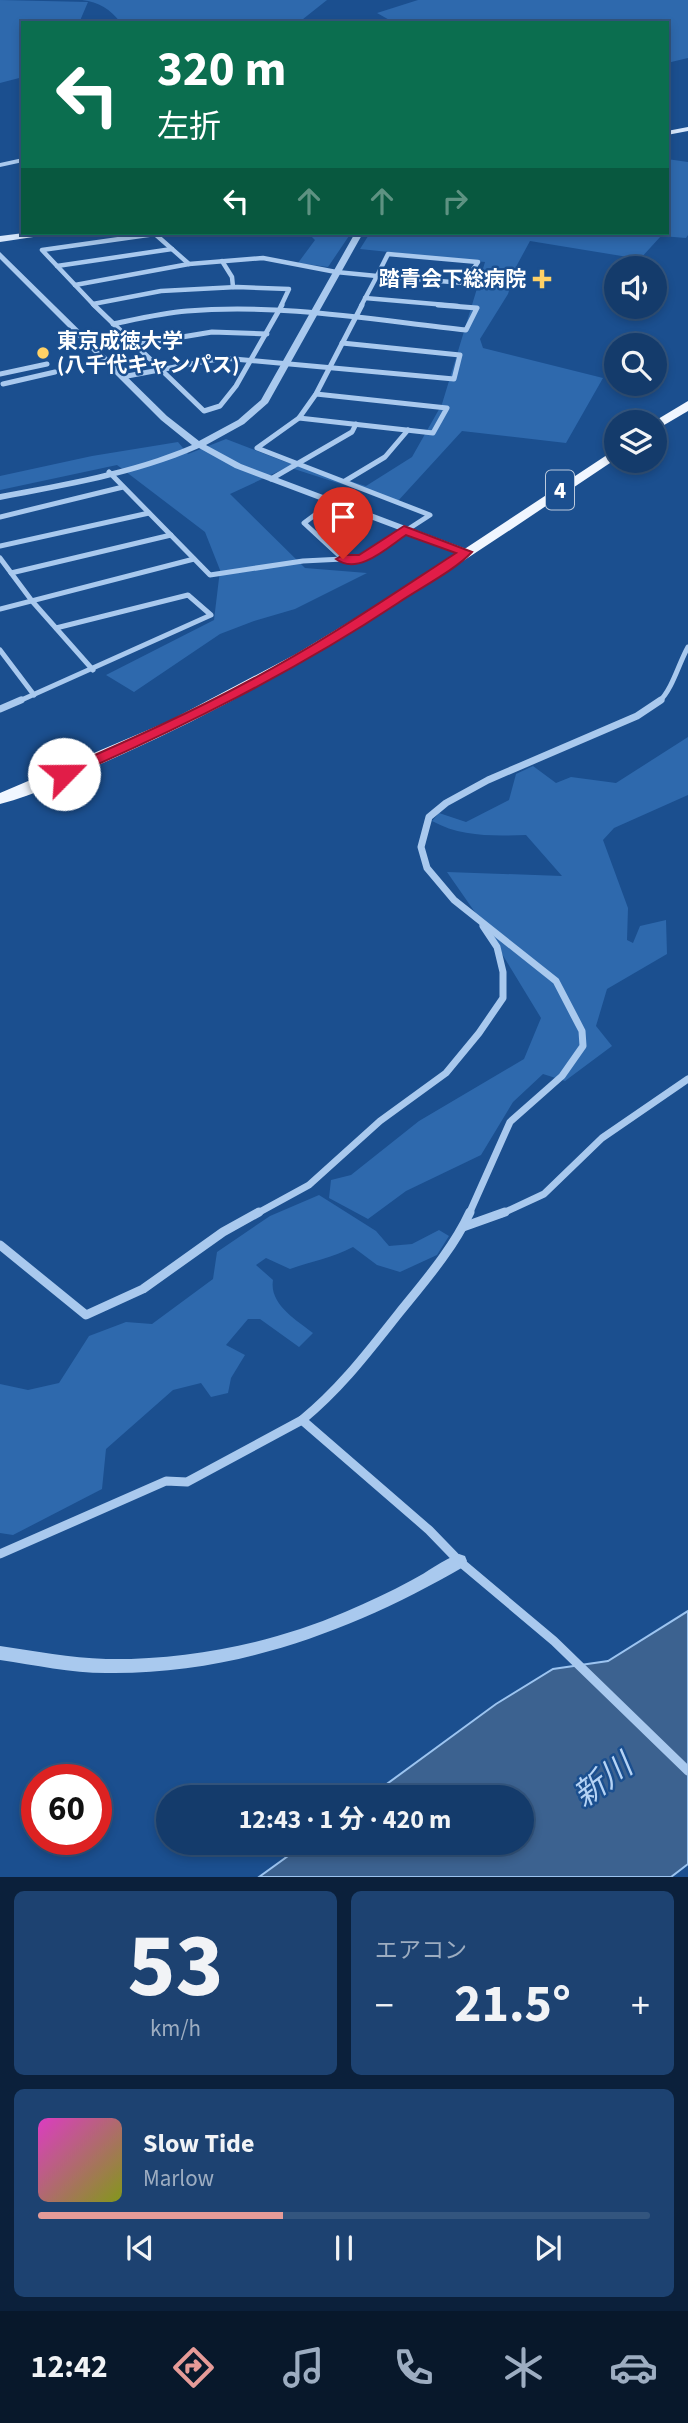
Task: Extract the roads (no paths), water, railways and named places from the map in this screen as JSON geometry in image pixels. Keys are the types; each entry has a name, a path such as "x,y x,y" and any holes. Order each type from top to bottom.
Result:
{"main road":[{"path":"669,133 688,129"},
{"path":"0,239 27,235"},
{"path":"667,419 688,405"},
{"name":"4","path":"0,799 145,738 252,685 344,633 604,461"}],"street":[{"path":"0,165 21,160"},
{"path":"93,304 161,290 233,287 289,289 281,311 236,388 220,407 204,411 134,345 93,304 41,250 148,235"},
{"path":"156,235 189,264"},
{"path":"0,497 109,472 200,446 225,433 257,409 277,381 285,362 358,235"},
{"path":"57,266 172,249"},
{"path":"0,254 171,425 200,446 238,466 466,552"},
{"path":"75,285 189,264 263,258 335,272 376,275 464,283 478,262 388,254 376,275 316,394 299,418 257,448 430,515 362,559 303,561 210,575 109,472"},
{"path":"222,261 232,277 233,287"},
{"path":"113,324 157,314 196,310 281,311 466,330 477,308 365,298"},
{"path":"134,345 212,332 267,334"},
{"path":"122,376 223,358 454,379 460,355 342,343"},
{"path":"0,374 47,364"},
{"path":"3,384 55,372"},
{"path":"299,418 433,433 447,408 316,394"},
{"path":"271,479 352,432 356,424"},
{"path":"345,481 385,457 408,430"},
{"path":"0,517 124,487"},
{"path":"331,502 304,523 343,559"},
{"path":"0,546 149,513"},
{"path":"11,573 171,535"},
{"path":"0,558 32,601 93,670"},
{"path":"0,609 194,559"},
{"path":"0,709 93,670 211,615 188,595 56,628"},
{"path":"0,1554 166,1481 187,1482 302,1420 333,1395 376,1344 463,1227 510,1122 562,1076 583,1046 582,1031 556,981 454,900 427,868 421,847 429,817 446,803 488,780 624,722 653,706 669,691 675,669 688,647"},
{"path":"0,650 34,695"},
{"path":"0,1245 86,1315 142,1289 223,1232 309,1185 380,1121 446,1073 503,998 503,972 496,947 478,920"},
{"path":"463,1227 502,1214 544,1194 602,1138 688,1079"},
{"path":"302,1420 429,1530 459,1561 554,1641 688,1771"},
{"path":"0,1653 105,1666 178,1663 269,1647 381,1603 459,1561"}],"water":[{"name":"新川","path":"688,1611 688,1864 671,1877 259,1877 289,1855 534,1855 534,1785 385,1785 496,1704 553,1669 608,1661"}],"place":[{"name":"踏青会下総病院","path":"542,279"},
{"name":"東京成徳大学 (八千代キャンパス)","path":"43,353"}]}
